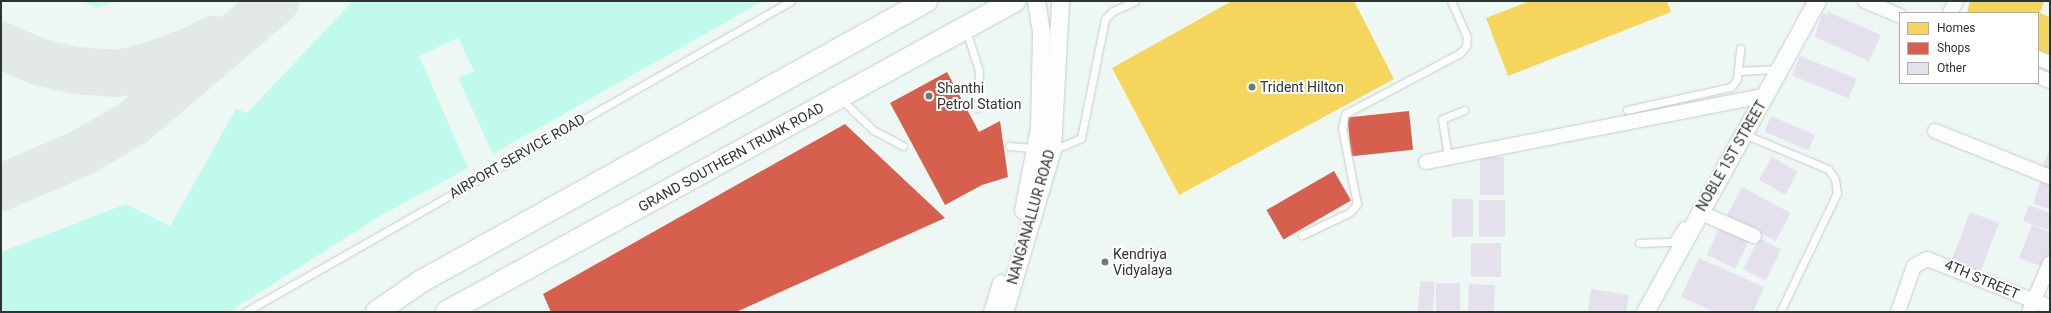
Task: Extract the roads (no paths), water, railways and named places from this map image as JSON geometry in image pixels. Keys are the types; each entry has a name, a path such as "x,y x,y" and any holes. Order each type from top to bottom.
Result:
{"main road":[{"path":"377,312 420,282 926,1"},
{"name":"GRAND SOUTHERN TRUNK ROAD","path":"448,312 1014,1"}],"street":[{"name":"NANGANALLUR ROAD","path":"992,312 1044,150 1041,32 1036,1"},
{"name":"NANGANALLUR ROAD","path":"1004,312 1044,150 1060,1"},
{"name":"NOBLE 1ST STREET","path":"1645,312 1681,233 1699,212 1766,95 1817,1"},
{"path":"1865,1 1899,16"},
{"path":"1950,12 1956,1"},
{"path":"2039,58 2050,63"},
{"path":"2039,76 2050,81"},
{"path":"1426,162 1766,95"},
{"path":"1935,131 2050,177"},
{"path":"1699,212 1754,236"},
{"name":"4TH STREET","path":"1898,312 1914,266 1927,258 1936,260 2031,306 2050,307"},
{"path":"2031,306 2050,263"}],"lane":[{"name":"AIRPORT SERVICE ROAD","path":"245,312 791,1"},
{"path":"1009,146 1044,150 1081,138 1105,19 1113,11 1135,1"},
{"path":"1302,235 1349,213 1357,204 1342,128 1345,114 1460,53 1466,46 1467,37 1451,1"},
{"path":"965,28 979,71 977,108"},
{"path":"1627,110 1731,87 1738,71 1740,48"},
{"path":"1738,71 1780,69"},
{"path":"839,97 873,130 903,146"},
{"path":"1448,157 1442,120 1464,110"},
{"path":"1744,134 1828,169 1835,179 1837,193 1780,312"},
{"path":"1639,243 1672,242 1681,233"}],"place":[{"name":"Trident Hilton","path":"1252,87"},
{"name":"Shanthi Petrol Station","path":"929,96"},
{"name":"Kendriya Vidyalaya","path":"1105,262"}]}
